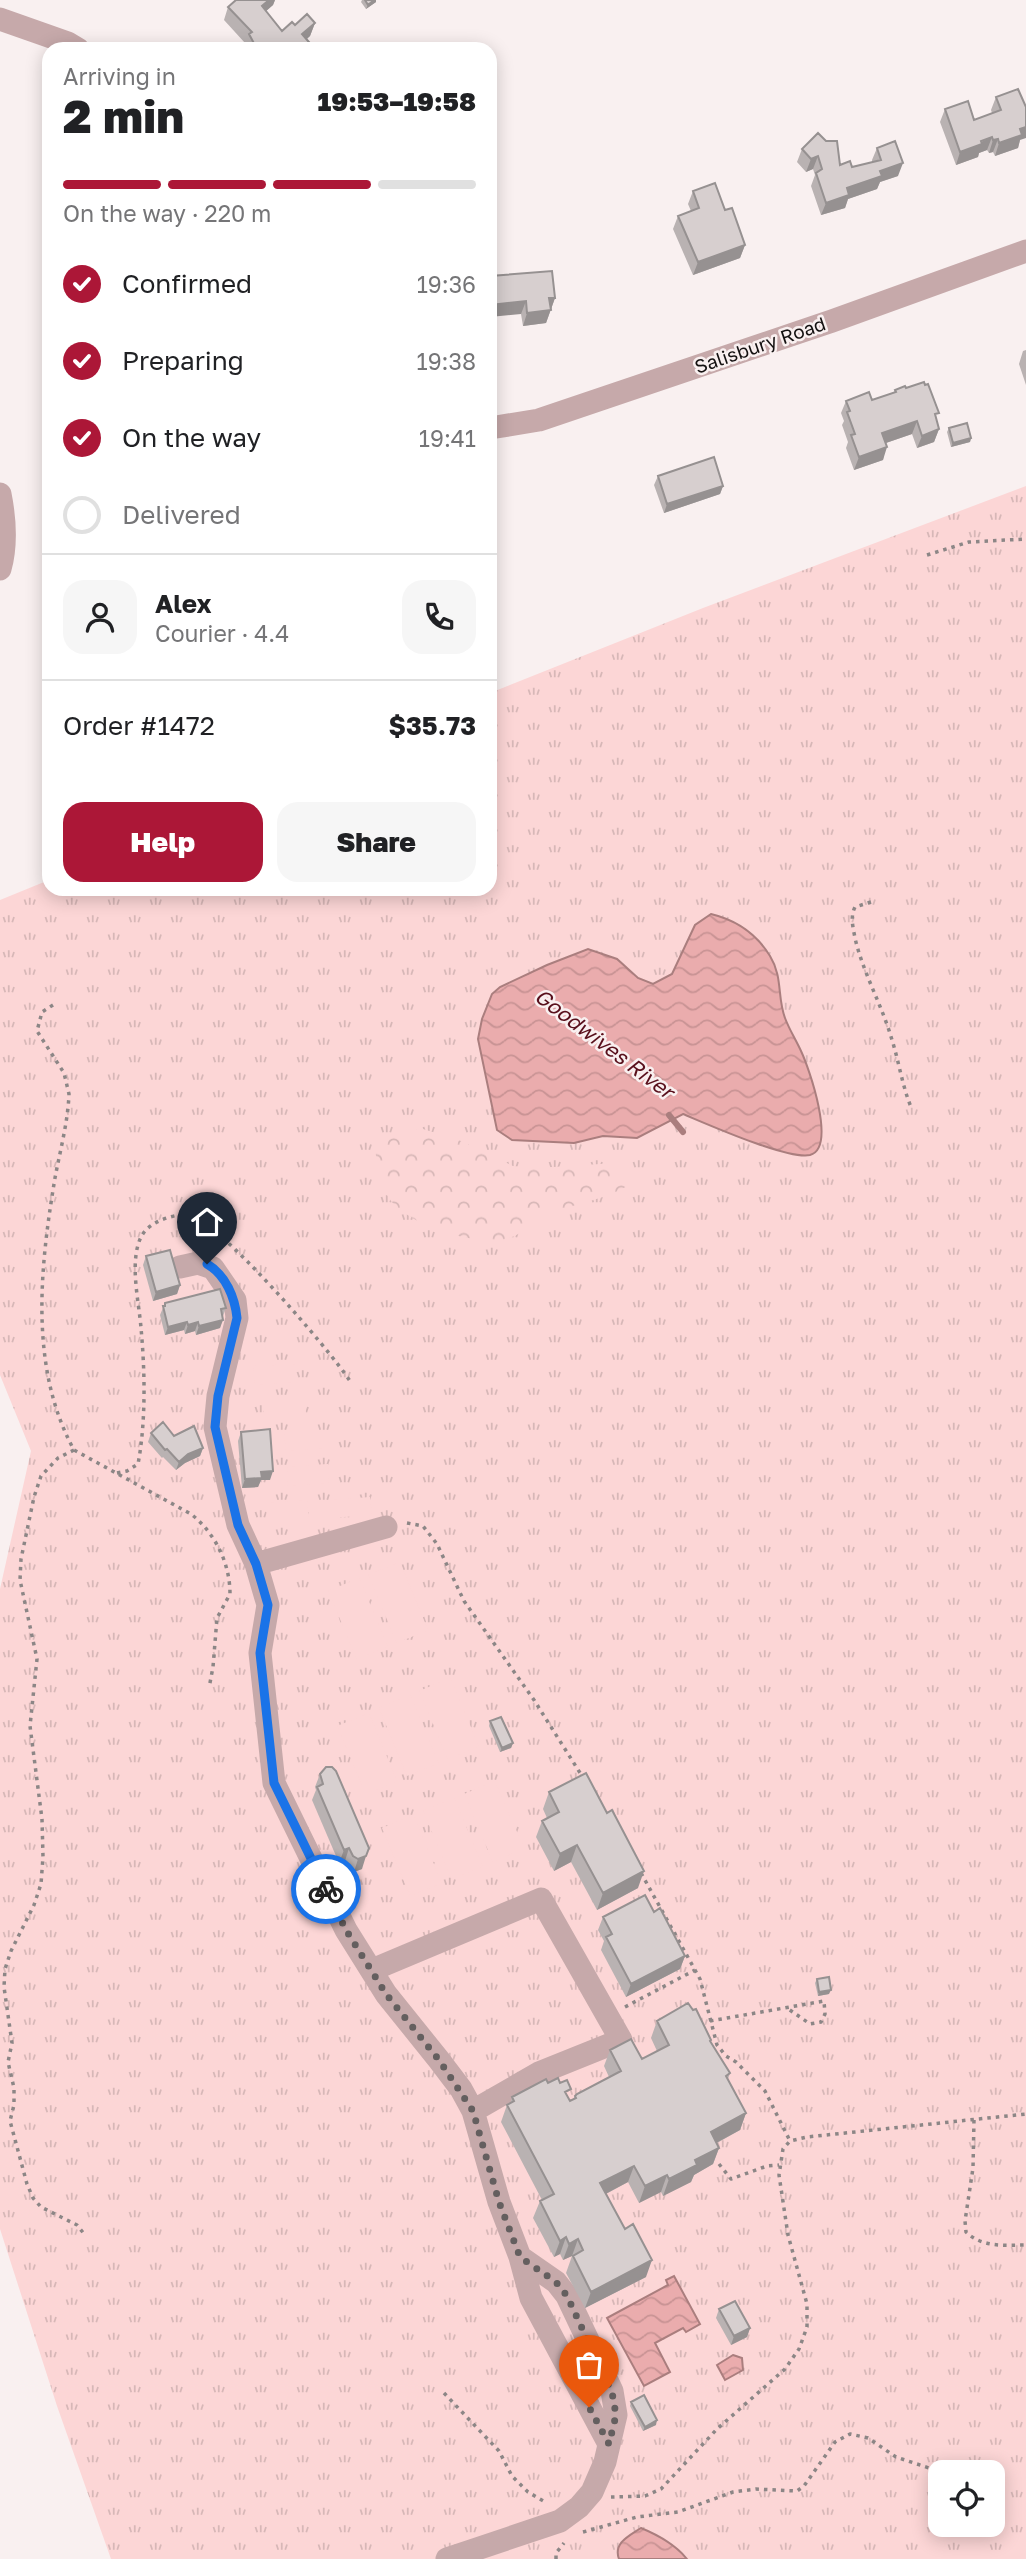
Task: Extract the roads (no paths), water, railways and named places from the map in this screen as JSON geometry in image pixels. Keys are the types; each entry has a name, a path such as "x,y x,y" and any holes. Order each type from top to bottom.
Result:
{"street":[{"path":"0,19 60,42"},
{"name":"Salisbury Road","path":"497,427 552,415 832,321 1026,251"},
{"path":"0,494 5,551 0,569"},
{"path":"180,1267 198,1263 213,1268 235,1300 237,1318 218,1396 215,1427 238,1525 256,1564 268,1605 260,1653 274,1783 346,1930 386,1994 439,2060 473,2111 499,2202 520,2257 531,2298 609,2444"},
{"path":"256,1564 386,1527"},
{"path":"372,1970 541,1899 621,2040 539,2073 473,2111"},
{"path":"447,2559 560,2521 592,2492 605,2462 616,2415 612,2392 573,2308 556,2282 520,2257"}],"water":[{"path":"711,914 729,920 752,934 774,964 785,1018 805,1060 819,1107 821,1138 818,1149 810,1155 784,1152 683,1114 637,1138 603,1136 574,1143 512,1140 497,1130 478,1039 482,1019 492,994 500,987 588,949 617,959 638,978 653,984 672,974 695,925"},
{"path":"674,2276 700,2324 686,2332 683,2328 655,2343 670,2372 644,2386 607,2318 668,2285 666,2280"},
{"path":"733,2355 742,2358 743,2370 725,2380 717,2365"},
{"path":"641,2528 666,2540 687,2559 619,2559 620,2544"}],"waterway":[{"name":"Goodwives River","path":"669,1115 683,1132"}]}
